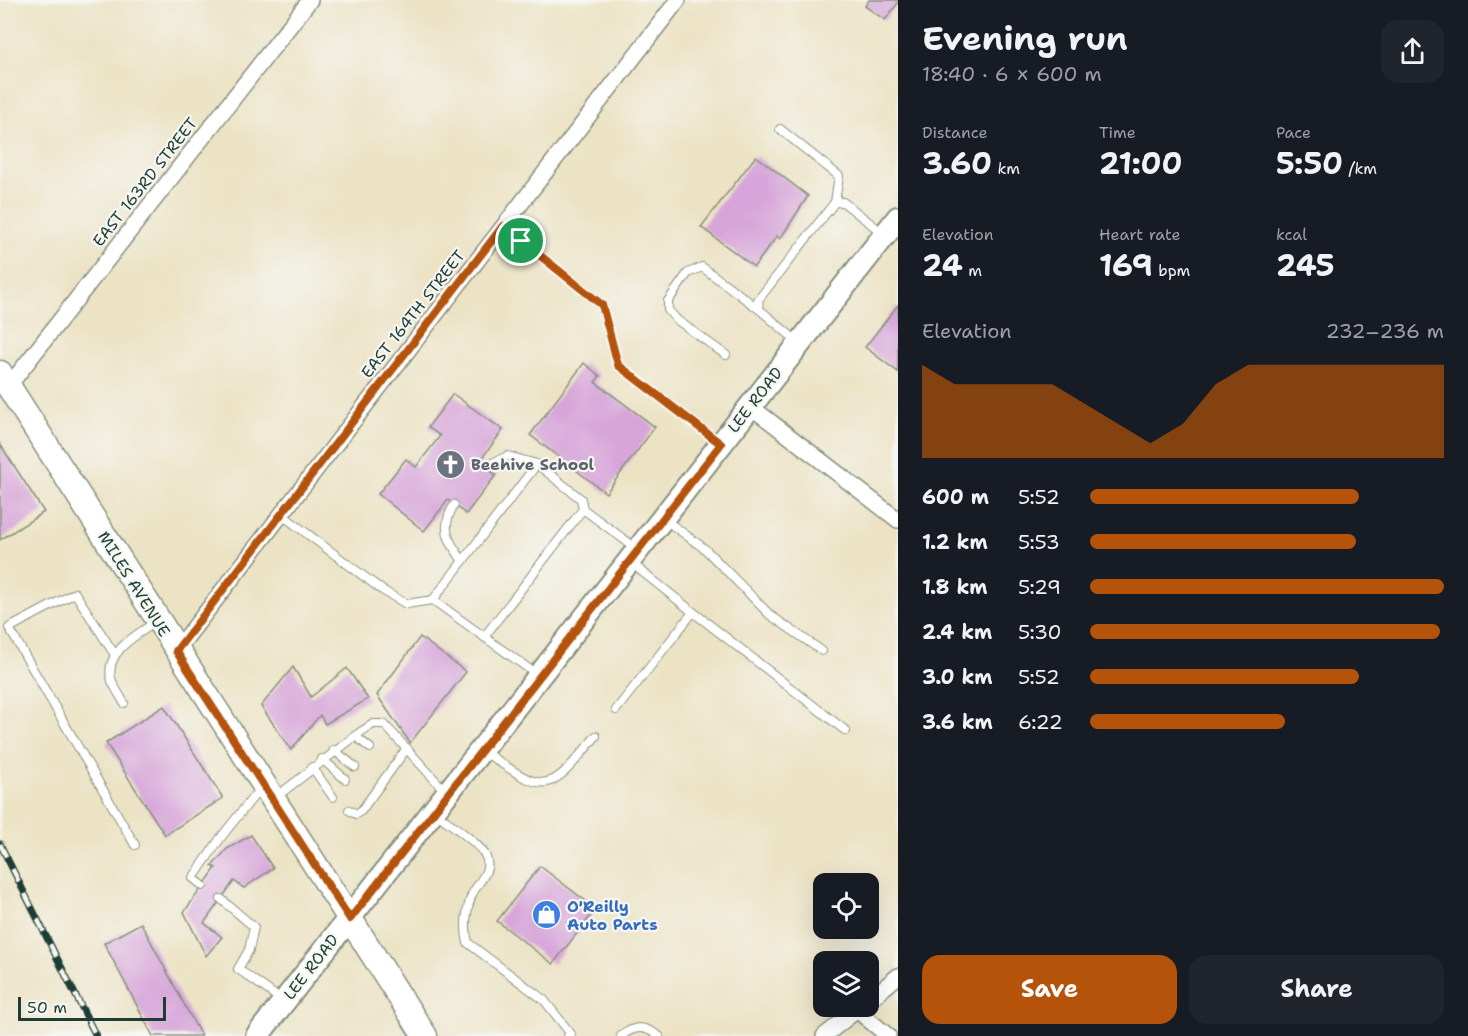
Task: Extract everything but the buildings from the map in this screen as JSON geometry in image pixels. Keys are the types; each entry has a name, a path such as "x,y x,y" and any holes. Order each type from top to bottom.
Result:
{"main road":[{"name":"LEE ROAD","path":"257,1036 892,226"},
{"name":"MILES AVENUE","path":"4,380 425,1036"}],"street":[{"name":"EAST 163RD STREET","path":"4,380 310,0"},
{"name":"EAST 164TH STREET","path":"176,651 678,0"},
{"path":"750,406 898,520"},
{"path":"879,992 898,976"},
{"path":"824,1036 848,1017"},
{"path":"872,1017 888,1036"}],"lane":[{"path":"759,309 759,300 835,202 839,176 780,129"},
{"path":"835,202 843,202 892,226"},
{"path":"503,226 602,305 618,365 721,444"},
{"path":"726,355 677,320 668,309 668,301 688,273 702,267 759,309 800,344"},
{"path":"485,466 508,456 537,464 581,499 583,509 693,612 846,731"},
{"path":"281,514 382,590 406,604 433,600 537,464"},
{"path":"454,505 445,528 448,542 463,561"},
{"path":"484,637 583,509"},
{"path":"663,518 705,549 770,615 822,651"},
{"path":"115,655 75,593 9,628 135,845"},
{"path":"433,600 539,677"},
{"path":"616,710 693,612"},
{"path":"124,703 110,677 115,655 132,638 158,622"},
{"path":"203,885 193,878 222,836 268,792 312,767 373,724 384,724 407,748 423,770 441,802 488,861 485,875 472,895 466,920 468,943 544,1000 568,1034 579,1036"},
{"path":"355,736 370,748"},
{"path":"482,750 529,782 540,783 561,776 596,736"},
{"path":"350,810 356,814 391,763 407,748"},
{"path":"334,750 355,767"},
{"path":"322,759 345,779"},
{"path":"312,767 333,797"},
{"path":"221,899 254,927 249,950 238,969 284,1002"},
{"path":"621,1036 633,1028 646,1027 659,1036"}],"railway":[{"path":"0,844 96,1036"}],"place":[{"name":"Beehive School","path":"450,464"},
{"name":"O'Reilly Auto Parts","path":"546,915"}],"route":[{"path":"503,226 521,241 602,305 606,313 608,333 618,365 721,444 350,919 176,651 503,226"}]}
